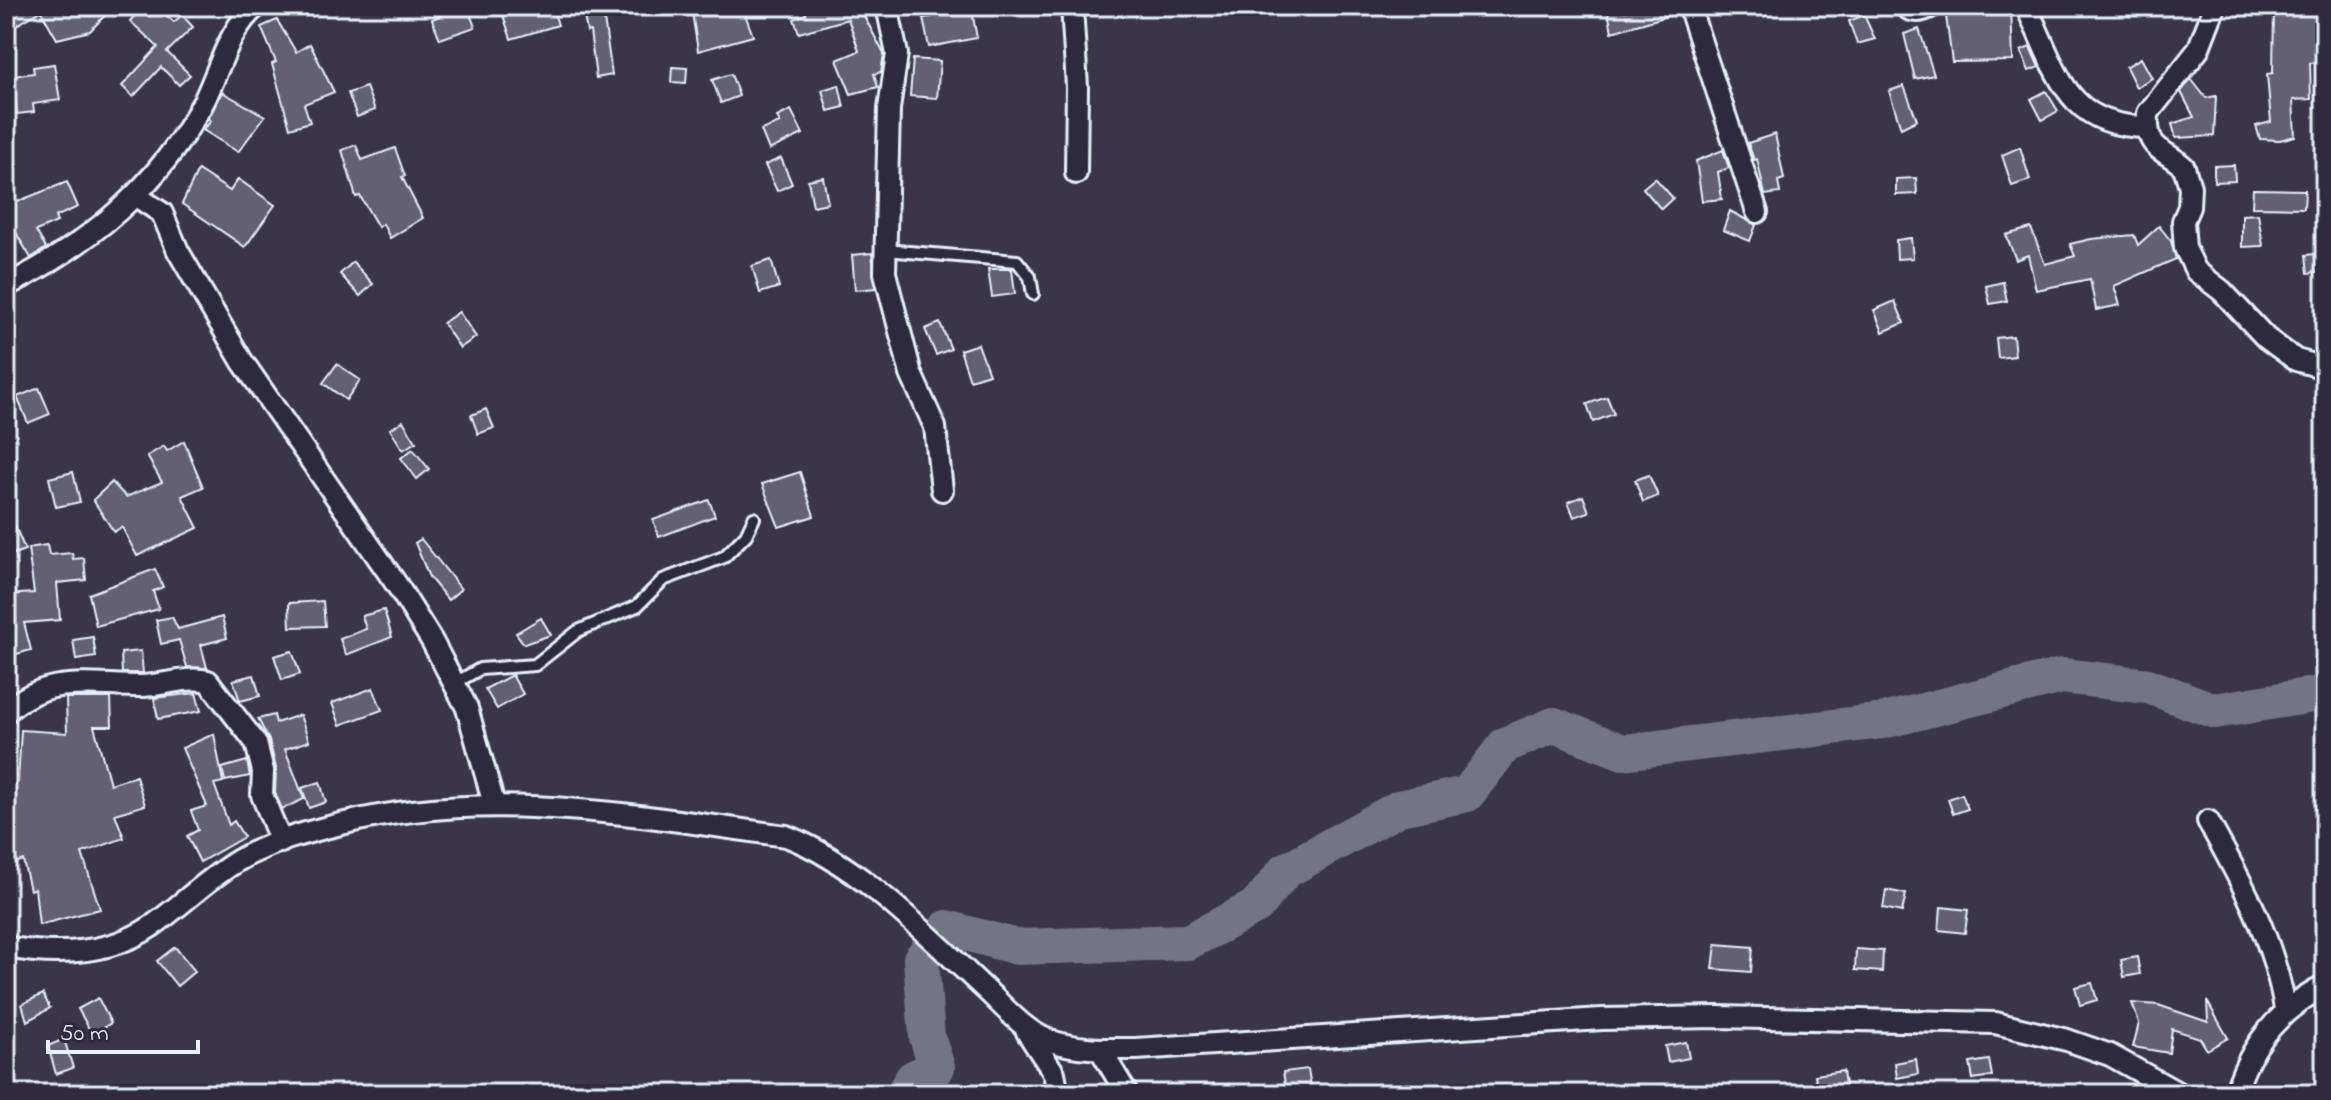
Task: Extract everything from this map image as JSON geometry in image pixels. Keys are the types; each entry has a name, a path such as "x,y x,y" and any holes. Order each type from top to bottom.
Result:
{"street":[{"path":"6,286 68,250 136,196 174,152 239,15 257,6"},
{"path":"887,6 897,54 889,109 885,250 887,289 920,399 935,427 942,490"},
{"path":"1072,6 1077,87 1076,173"},
{"path":"1689,6 1751,185 1757,212"},
{"path":"1904,6 1910,11 1924,11 1932,6"},
{"path":"2026,6 2075,101 2096,119 2119,127 2147,127"},
{"path":"2215,6 2198,50 2159,95 2148,113 2147,127 2159,152 2184,167 2190,187 2189,207 2183,221 2185,248 2196,271 2222,291 2266,338 2296,360 2325,368"},
{"path":"136,196 162,213 178,251 248,372 397,585 455,683 478,740 494,804"},
{"path":"6,712 32,692 61,683 140,686 208,681 256,743 263,771 262,795 281,842"},
{"path":"6,947 67,952 133,937 240,859 281,842 369,818 494,804 640,816 786,836 828,856 921,927 1025,1028 1054,1073 1058,1094"},
{"path":"2208,821 2264,930 2285,1009"},
{"path":"2235,1094 2243,1068 2285,1009 2325,986"},
{"path":"1025,1028 1050,1041 1100,1049 1193,1046 1602,1019 1717,1017 1995,1023 2067,1040 2110,1055 2177,1093"},
{"path":"1100,1049 1127,1094"}],"lane":[{"path":"885,250 1017,261 1030,277 1033,294"},
{"path":"455,683 480,669 535,665 578,631 637,606 663,580 724,557 746,535 754,518"}],"building":[{"path":"6,6 114,6 90,31 57,39 41,11 6,31"},
{"path":"143,6 156,6 174,22 182,15 193,27 167,52 190,75 179,85 161,67 133,97 122,86 158,47 130,21"},
{"path":"467,6 475,27 440,39 432,19"},
{"path":"500,6 552,6 558,25 511,39"},
{"path":"691,6 742,6 753,36 698,51"},
{"path":"803,6 822,6 824,11 839,6 874,6 874,9 863,14 884,54 881,72 874,74 878,87 851,94 837,60 859,51 848,19 799,33 794,19 806,14"},
{"path":"927,6 971,6 977,38 929,47 923,18 931,17"},
{"path":"1607,6 1624,6 1625,11 1641,6 1676,6 1678,13 1612,32"},
{"path":"2011,6 2013,61 1952,62 1945,8"},
{"path":"2274,9 2325,11 2325,62 2310,63 2311,99 2293,100 2295,136 2280,140 2260,139 2256,126 2271,122 2267,74 2273,73"},
{"path":"603,12 612,75 596,78 590,31 587,32 584,16"},
{"path":"1864,15 1875,39 1857,44 1849,21"},
{"path":"277,20 296,52 310,44 334,92 304,104 310,122 290,128 272,64 276,62 261,27"},
{"path":"1919,29 1934,75 1915,79 1904,34"},
{"path":"2030,47 2039,67 2029,71 2021,51"},
{"path":"2141,58 2152,78 2136,87 2126,67"},
{"path":"913,59 940,61 937,98 910,96"},
{"path":"54,64 60,100 33,104 34,112 17,114 13,76 34,73 33,67"},
{"path":"672,67 687,68 686,83 671,82"},
{"path":"731,74 739,96 721,103 712,80"},
{"path":"2191,79 2206,98 2216,96 2214,136 2176,138 2172,124 2194,117 2181,92"},
{"path":"839,85 844,107 828,111 822,90"},
{"path":"1904,86 1917,120 1901,128 1889,91"},
{"path":"366,87 375,110 357,117 348,93"},
{"path":"2046,91 2058,111 2042,120 2031,99"},
{"path":"222,92 265,116 238,152 203,130 211,121 208,119"},
{"path":"791,110 803,134 769,150 761,130 780,123 777,117"},
{"path":"1775,134 1784,179 1778,181 1780,193 1765,195 1757,159 1754,160 1748,143"},
{"path":"356,145 362,160 395,148 405,176 402,177 423,218 390,238 383,224 378,227 360,196 356,197 342,150"},
{"path":"2020,147 2030,180 2012,186 2002,155"},
{"path":"1723,150 1729,168 1718,172 1722,199 1702,201 1696,161"},
{"path":"781,158 792,184 777,191 765,165"},
{"path":"2234,165 2235,181 2214,182 2214,166"},
{"path":"198,170 230,191 238,179 275,205 245,247 182,204"},
{"path":"823,177 828,203 813,206 808,180"},
{"path":"1655,178 1673,198 1661,209 1643,188"},
{"path":"1916,178 1917,194 1896,195 1896,179"},
{"path":"67,182 78,207 55,217 57,222 36,231 46,248 31,258 13,228 6,231 6,206"},
{"path":"2253,189 2305,190 2304,208 2252,207"},
{"path":"1730,211 1756,225 1750,241 1723,230"},
{"path":"2258,214 2263,246 2242,247 2242,215"},
{"path":"2159,226 2171,241 2176,259 2114,286 2120,305 2096,310 2090,279 2036,290 2028,255 2016,260 2006,235 2031,228 2045,264 2075,256 2070,244 2091,239 2134,235 2138,245"},
{"path":"1911,238 1913,258 1897,259 1896,240"},
{"path":"872,253 876,288 855,290 852,255"},
{"path":"2325,253 2325,271 2308,273 2306,255"},
{"path":"771,260 779,287 760,293 752,266"},
{"path":"353,262 373,284 360,296 340,274"},
{"path":"988,269 1012,269 1015,294 992,297"},
{"path":"2003,282 2007,301 1990,304 1986,286"},
{"path":"1895,301 1904,323 1883,332 1874,310"},
{"path":"459,312 476,337 460,348 443,323"},
{"path":"940,323 951,349 936,355 925,329"},
{"path":"2013,336 2015,356 1998,358 1996,338"},
{"path":"978,344 989,374 970,380 960,350"},
{"path":"337,364 360,380 346,400 323,383"},
{"path":"39,388 50,414 28,423 17,397"},
{"path":"1607,397 1614,414 1593,422 1587,404"},
{"path":"486,409 494,428 478,434 471,415"},
{"path":"403,421 416,442 403,450 390,429"},
{"path":"184,441 203,487 182,496 198,528 137,556 122,527 114,532 93,500 112,482 126,497 162,482 147,456 164,446 167,451"},
{"path":"413,449 429,469 417,479 401,458"},
{"path":"73,472 80,502 56,507 49,478"},
{"path":"800,472 814,516 779,527 762,484"},
{"path":"1649,475 1658,496 1643,502 1635,480"},
{"path":"1583,496 1589,512 1574,517 1568,502"},
{"path":"709,500 715,516 659,537 653,520"},
{"path":"6,504 25,550 6,557"},
{"path":"421,539 461,589 448,600 429,577 415,543"},
{"path":"47,545 49,555 72,553 73,559 84,558 86,580 57,583 60,620 24,623 31,650 13,655 6,595 34,593 28,548"},
{"path":"155,569 163,587 153,591 159,609 96,626 89,594"},
{"path":"323,601 325,626 290,627 289,603"},
{"path":"384,610 392,637 346,655 340,639 366,629 362,616"},
{"path":"172,617 178,629 222,617 227,638 201,645 207,668 187,667 179,640 161,644 156,620"},
{"path":"541,618 551,635 524,644 516,633"},
{"path":"93,637 96,657 76,660 73,640"},
{"path":"141,651 143,673 122,673 121,653"},
{"path":"292,651 300,674 282,680 274,656"},
{"path":"254,675 260,696 240,701 233,680"},
{"path":"512,675 523,694 497,709 485,689"},
{"path":"373,688 382,710 340,725 332,703"},
{"path":"196,693 201,711 158,719 154,698"},
{"path":"66,698 111,698 112,726 94,726 110,784 136,776 145,805 115,814 124,838 82,853 100,909 39,925 35,888 30,890 23,860 6,867 6,791 18,782 21,730 67,733"},
{"path":"274,715 276,723 300,715 309,741 285,749 304,799 282,809 275,793 276,768 269,740 258,719"},
{"path":"214,734 223,782 214,784 229,825 234,821 244,837 200,862 187,836 198,830 191,811 207,806 182,748"},
{"path":"247,761 250,776 225,781 222,768"},
{"path":"320,782 326,802 309,808 302,788"},
{"path":"1962,794 1968,809 1953,814 1948,799"},
{"path":"1886,890 1906,894 1902,912 1883,908"},
{"path":"1941,907 1968,910 1965,933 1939,930"},
{"path":"1716,944 1753,947 1751,972 1713,969"},
{"path":"175,947 195,971 177,986 157,961"},
{"path":"1856,949 1883,951 1882,972 1855,970"},
{"path":"2137,957 2140,974 2124,977 2121,960"},
{"path":"2092,983 2097,1000 2080,1005 2075,987"},
{"path":"43,994 50,1008 27,1021 22,1004"},
{"path":"98,998 111,1023 92,1034 78,1009"},
{"path":"2207,1001 2228,1038 2207,1050 2200,1038 2172,1029 2169,1053 2133,1047 2139,1023 2132,1003 2158,1005 2208,1022"},
{"path":"64,1039 73,1068 56,1074 48,1046"},
{"path":"1686,1042 1689,1058 1668,1062 1665,1046"},
{"path":"1916,1059 1918,1074 1897,1078 1895,1063"},
{"path":"1989,1060 1992,1076 1973,1079 1970,1063"},
{"path":"1308,1069 1311,1087 1286,1090 1283,1072"},
{"path":"1843,1071 1846,1092 1818,1094 1815,1075"}],"waterway":[{"path":"903,1094 913,1078 937,1067 927,1037 921,959 947,928 1017,947 1188,942 1257,906 1285,871 1399,808 1467,794 1505,745 1554,725 1623,752 1883,721 2062,676 2148,686 2215,711 2325,693"}]}
